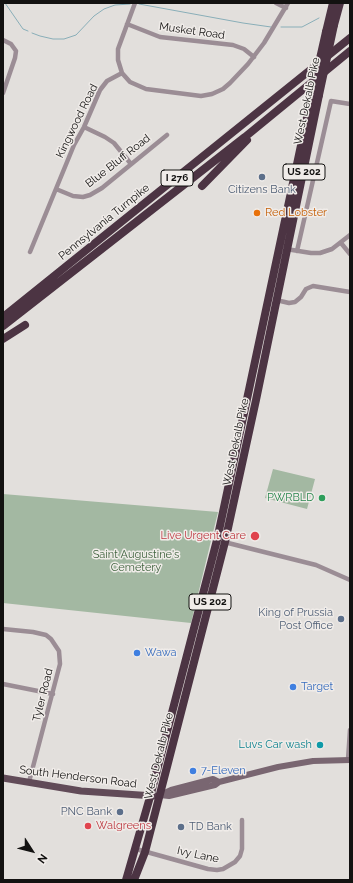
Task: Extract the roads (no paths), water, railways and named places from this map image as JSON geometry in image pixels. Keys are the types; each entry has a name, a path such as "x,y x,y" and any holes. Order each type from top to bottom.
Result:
{"highway":[{"name":"West Dekalb Pike","path":"126,880 136,849 192,635 221,541 256,400 276,300 310,103 333,3"},
{"name":"West Dekalb Pike","path":"134,880 145,852 195,661 284,248 340,3"},
{"name":"Pennsylvania Turnpike","path":"3,318 350,38"},
{"name":"Pennsylvania Turnpike","path":"3,326 282,107 350,51"},
{"path":"202,186 282,107"},
{"path":"3,339 25,325"},
{"path":"192,635 195,661"},
{"path":"187,654 190,661 187,688"}],"main road":[{"path":"160,796 169,796 215,785 219,782 296,764 313,761 349,760"},
{"name":"South Henderson Road","path":"3,778 81,790 150,797 160,796"}],"street":[{"path":"135,3 118,48 118,60 122,73 130,82 146,89 207,95 217,92 230,83 254,57 287,5 276,3"},
{"name":"Musket Road","path":"127,24 160,37 233,45 244,49 254,57"},
{"path":"3,40 11,44 16,52 3,93"},
{"name":"Kingwood Road","path":"30,252 74,145 84,127 100,90 107,81 122,73"},
{"path":"297,251 331,101 350,104"},
{"path":"84,127 114,143 131,164"},
{"name":"Blue Bluff Road","path":"56,189 73,196 84,197 90,195 102,188 167,135"},
{"path":"284,248 320,253 341,244 350,235"},
{"path":"341,244 350,254"},
{"path":"276,300 289,303 295,302 301,297 306,289 313,286 350,292"},
{"path":"221,541 316,565 350,580"},
{"name":"Tyler Road","path":"3,629 40,633 51,639 59,651 60,664 29,782"},
{"path":"3,684 53,694"},
{"path":"349,760 350,730"},
{"name":"Ivy Lane","path":"136,849 208,869 224,869 235,862 240,856 242,849 242,820"}],"waterway":[{"path":"5,3 23,29 28,31"},
{"path":"32,33 53,39 64,39 76,35 94,16 104,9 115,5 130,4"},
{"path":"139,4 271,27"},
{"path":"281,27 302,27 319,18"}],"place":[{"name":"Citizens Bank","path":"262,177"},
{"name":"Red Lobster","path":"257,213"},
{"name":"PWRBLD","path":"322,498"},
{"name":"Live Urgent Care","path":"255,536"},
{"name":"King of Prussia Post Office","path":"341,619"},
{"name":"Wawa","path":"137,653"},
{"name":"Target","path":"293,687"},
{"name":"Luvs Car wash","path":"320,745"},
{"name":"7-Eleven","path":"193,771"},
{"name":"PNC Bank","path":"120,812"},
{"name":"Walgreens","path":"88,826"},
{"name":"TD Bank","path":"181,827"}],"park label":[{"name":"Saint Augustine's Cemetery","path":"136,561"}]}
